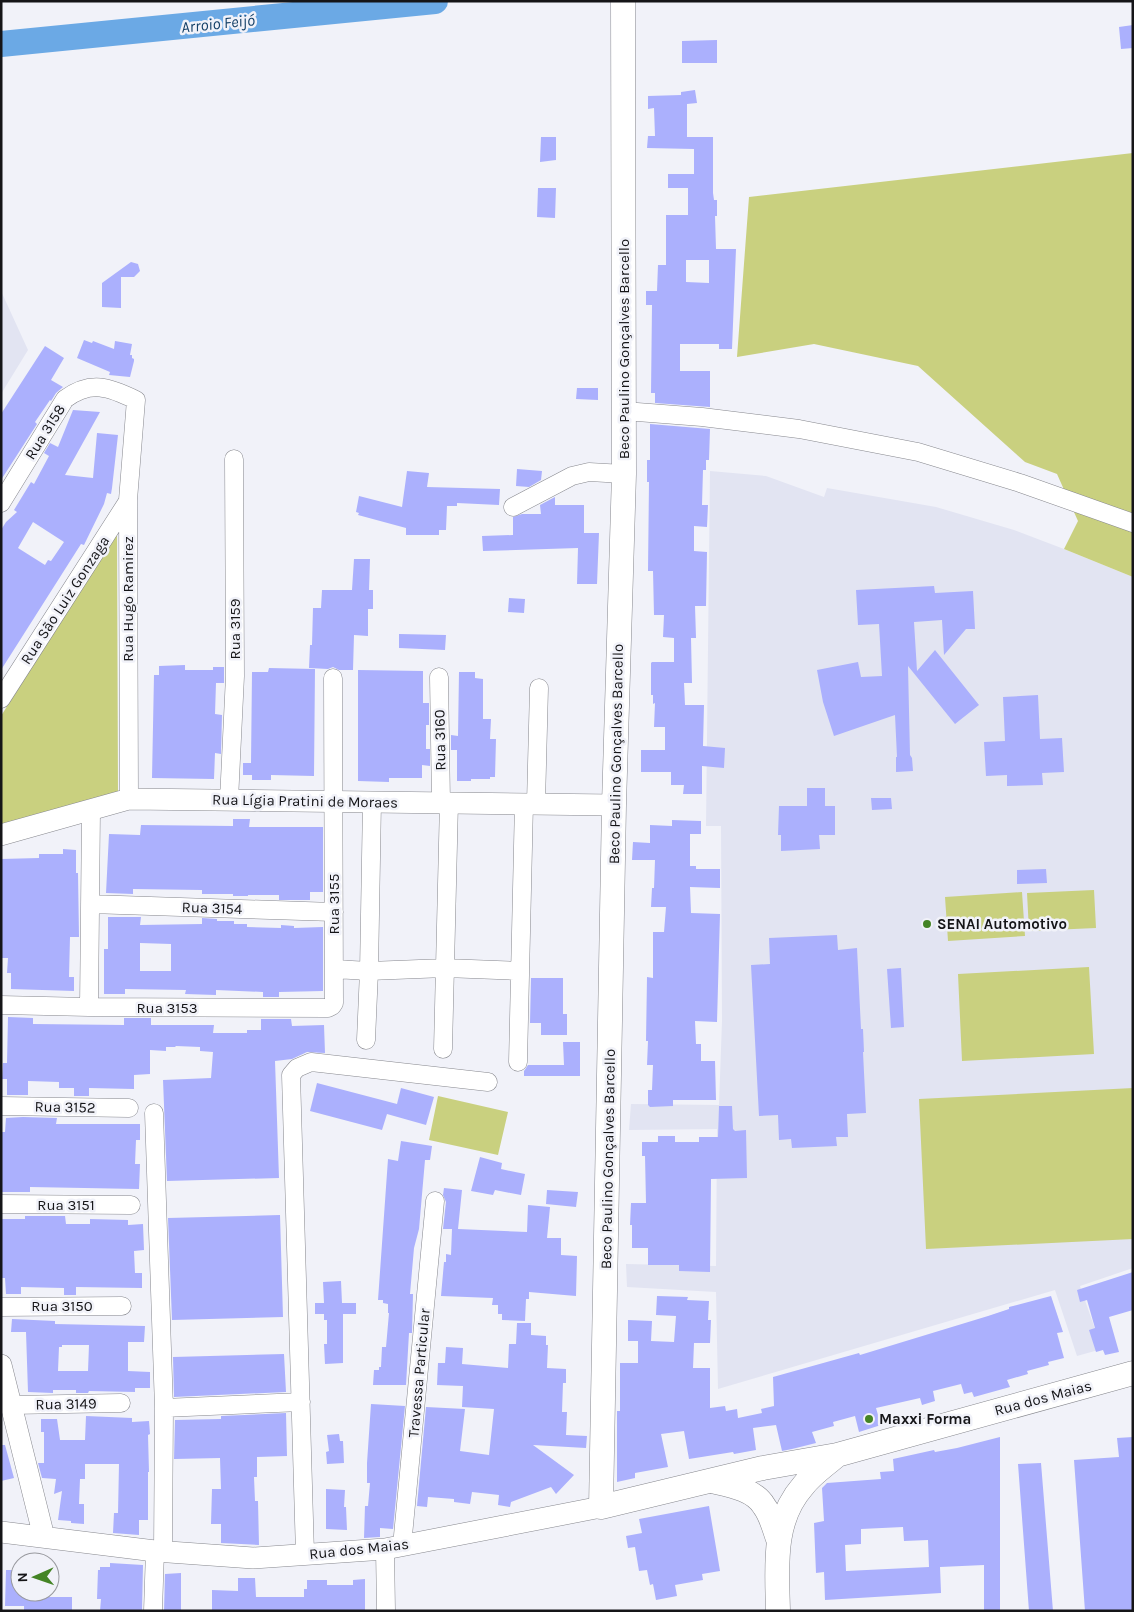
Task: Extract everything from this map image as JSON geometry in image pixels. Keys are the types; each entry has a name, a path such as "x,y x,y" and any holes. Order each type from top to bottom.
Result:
{"main road":[{"name":"Beco Paulino Gonçalves Barcello","path":"601,1507 614,805 624,474 624,5"},
{"name":"Rua dos Maias","path":"601,1507 712,1481 837,1455 1133,1373"},
{"name":"Rua dos Maias","path":"778,1539 790,1504 803,1485 837,1455"},
{"path":"774,1469 786,1491 790,1504"},
{"path":"774,1469 763,1504 778,1539 778,1611"},
{"name":"Rua dos Maias","path":"712,1481 751,1493 763,1504"}],"street":[{"name":"Rua 3158","path":"1,503 65,399 75,392 90,387 106,388 136,400"},
{"name":"Rua Hugo Ramirez","path":"129,799 128,500 136,400"},
{"path":"624,411 702,417 799,428 918,452 1020,483 1133,524"},
{"name":"Rua 3159","path":"230,800 235,676 234,459"},
{"path":"512,507 572,476 588,472 624,474"},
{"name":"Rua São Luiz Gonzaga","path":"1,699 128,500"},
{"name":"Rua 3160","path":"439,677 445,802 443,1049"},
{"name":"Rua 3155","path":"332,1006 334,969 333,678"},
{"path":"518,1062 520,971 539,688"},
{"name":"Rua Lígia Pratini de Moraes","path":"1,835 129,799 614,805"},
{"path":"366,1040 372,802"},
{"path":"89,1008 92,810"},
{"name":"Rua 3154","path":"90,904 334,912"},
{"path":"334,969 369,971 445,968 520,971"},
{"name":"Rua 3153","path":"1,1005 89,1008 328,1008 332,1006"},
{"path":"305,1554 291,1075 296,1068 311,1062 488,1082"},
{"name":"Rua 3152","path":"1,1106 128,1108"},
{"path":"153,1611 159,1551 164,1408 154,1113"},
{"name":"Travessa Particular","path":"386,1611 435,1201"},
{"name":"Rua 3151","path":"1,1204 131,1205"},
{"name":"Rua 3150","path":"1,1307 122,1306"},
{"path":"1,1365 44,1537"},
{"path":"164,1408 301,1402"},
{"name":"Rua 3149","path":"11,1405 121,1403"},
{"name":"Rua dos Maias","path":"1,1532 159,1551 253,1558 394,1547 601,1507"}],"shaded area":[{"path":"1,291 28,350 1,394"},
{"name":"SENAI Automotivo","path":"710,471 766,476 824,497 827,488 936,507 1014,530 1133,577 1133,1268 1080,1286 1102,1349 1077,1356 1055,1290 718,1389 716,1292 627,1287 626,1264 716,1266 717,1129 629,1130 631,1104 719,1105 722,1021 721,826 706,826"}],"green space":[{"path":"1133,153 1133,577 1064,549 1078,521 1057,474 1025,462 918,366 814,344 737,357 749,197"},
{"path":"117,530 118,792 1,825 1,716"},
{"path":"1094,890 1096,928 1029,931 1027,893"},
{"path":"1022,892 1025,936 948,941 945,897"},
{"path":"1089,967 1094,1054 962,1061 958,974"},
{"path":"1133,1088 1133,1239 926,1249 919,1099"},
{"path":"438,1096 508,1112 498,1155 429,1140"}],"building":[{"path":"1133,25 1133,48 1121,49 1119,27"},
{"path":"717,40 717,63 682,63 682,41"},
{"path":"695,90 697,103 687,104 687,137 713,137 713,193 714,200 717,200 717,216 715,216 716,249 736,249 732,349 719,349 719,344 680,344 680,371 710,371 710,407 655,403 655,393 651,393 652,305 646,305 646,291 657,291 658,265 666,265 666,215 688,215 688,188 668,188 668,174 694,174 694,149 647,148 648,136 655,136 654,108 648,109 648,96 681,95 681,92","holes":["686,260 709,260 709,283 686,282"]},
{"path":"541,137 556,137 556,160 540,162"},
{"path":"538,188 556,188 555,218 537,217"},
{"path":"131,262 138,264 140,271 134,277 121,277 121,308 102,307 102,283"},
{"path":"84,340 92,343 93,341 114,349 115,341 132,344 130,355 132,355 134,361 130,377 109,375 110,372 77,358"},
{"path":"45,346 64,358 51,380 63,387 50,400 35,422 37,424 1,480 1,414"},
{"path":"577,388 598,388 598,400 576,399"},
{"path":"73,410 100,412 65,475 93,478 97,433 118,435 111,494 107,493 104,504 84,545 81,544 1,670 1,530 6,522 17,512 14,510 31,482 34,484 49,456 44,453 50,443 58,447","holes":["33,522 64,542 51,561 48,560 45,565 18,548"]},
{"path":"650,424 710,429 709,460 706,460 706,470 703,470 702,505 708,505 707,527 694,526 694,551 707,552 706,606 695,606 696,638 691,638 692,683 684,683 685,705 704,705 703,746 725,748 724,768 702,766 702,794 683,794 684,785 671,785 671,772 641,772 641,750 665,750 665,727 654,727 655,703 653,704 653,695 651,695 651,663 674,662 674,638 663,637 664,615 654,615 653,571 648,571 649,482 647,482 647,460 650,460"},
{"path":"517,469 542,471 541,480 529,487 516,486"},
{"path":"407,471 429,473 427,487 500,489 499,505 457,503 457,506 447,506 446,530 439,530 439,535 406,535 406,528 358,515 359,513 356,512 359,496 402,507"},
{"path":"555,497 555,505 584,505 584,533 599,533 597,584 577,584 578,548 483,551 482,536 513,535 513,517 522,514 541,514 540,505"},
{"path":"354,559 370,559 369,590 373,590 373,609 368,609 368,636 354,635 353,670 339,670 333,667 328,669 309,668 313,608 321,608 322,590 352,590"},
{"path":"934,586 935,593 973,591 975,629 966,629 944,655 942,620 914,622 917,671 935,650 979,705 955,724 908,666 910,755 913,771 896,772 895,715 834,736 823,702 817,670 858,662 861,677 882,676 879,624 858,625 856,590"},
{"path":"509,598 525,599 524,613 508,612"},
{"path":"399,634 446,635 445,650 399,648"},
{"path":"185,665 185,670 213,670 213,667 224,667 224,683 216,683 215,714 222,715 221,754 215,753 214,779 152,778 154,675 159,675 159,666"},
{"path":"269,668 315,669 314,776 271,775 271,780 252,780 252,775 243,775 243,763 251,763 252,672 268,672"},
{"path":"358,670 423,671 423,703 429,703 429,725 426,725 426,749 430,749 430,766 422,765 422,778 389,778 389,782 358,781"},
{"path":"459,672 475,672 475,678 483,679 483,719 491,719 490,739 496,739 495,777 490,777 490,779 457,781 457,750 451,750 451,735 458,736"},
{"path":"1038,695 1040,739 1062,738 1064,772 1042,773 1043,785 1007,786 1007,775 986,776 984,742 1005,741 1003,697"},
{"path":"807,788 825,788 825,806 835,806 835,835 819,835 820,849 781,851 781,835 778,835 779,806 807,806"},
{"path":"871,798 891,798 892,809 872,810"},
{"path":"233,819 250,819 249,827 323,827 323,892 310,892 310,900 279,900 279,895 233,896 233,894 202,894 202,890 133,889 133,894 106,893 109,834 140,835 141,825 233,826"},
{"path":"672,820 701,821 701,834 690,834 690,866 696,866 696,869 720,869 720,888 690,887 691,913 720,914 717,1022 695,1021 696,1044 701,1044 701,1061 715,1061 716,1100 673,1100 673,1106 650,1107 648,1105 648,1090 652,1090 653,1065 647,1065 647,977 653,978 653,932 664,932 666,907 651,907 655,860 632,860 633,842 650,843 650,825 672,826"},
{"path":"63,849 76,850 76,873 78,873 79,937 70,937 69,977 74,977 74,991 11,989 11,973 7,973 8,958 2,958 1,859 39,858 39,854 63,854"},
{"path":"1046,869 1047,883 1017,884 1017,870"},
{"path":"108,917 141,917 140,925 202,924 202,918 217,919 217,921 234,921 234,924 247,924 247,927 281,928 281,925 294,926 294,928 323,927 323,991 279,992 279,997 263,997 263,992 216,990 216,995 185,994 186,990 125,989 125,994 104,994 104,949 108,949","holes":["140,943 171,944 171,971 140,971"]},
{"path":"837,935 838,950 857,948 861,1029 863,1029 866,1113 847,1114 848,1137 836,1137 837,1146 792,1148 791,1139 779,1140 778,1115 759,1116 751,965 770,964 769,938"},
{"path":"901,968 904,1027 891,1028 887,969"},
{"path":"531,978 563,978 563,1014 567,1014 567,1035 541,1035 541,1023 530,1023"},
{"path":"8,1017 33,1018 33,1024 124,1025 124,1018 151,1018 151,1025 214,1025 213,1033 247,1033 247,1030 261,1030 261,1019 291,1019 292,1026 324,1025 325,1053 307,1052 292,1059 275,1061 279,1178 167,1181 163,1080 211,1078 213,1052 200,1051 200,1047 176,1046 166,1047 166,1051 150,1050 150,1074 134,1075 134,1089 89,1088 89,1096 74,1096 74,1088 59,1088 59,1082 28,1081 28,1095 7,1095 7,1079 2,1079 3,1063 7,1063"},
{"path":"563,1042 580,1042 580,1076 524,1076 524,1071 528,1065 564,1065"},
{"path":"317,1083 397,1104 401,1088 434,1097 426,1125 387,1114 382,1130 310,1111"},
{"path":"719,1106 732,1106 733,1129 735,1131 746,1130 747,1178 711,1179 710,1272 679,1271 679,1265 648,1265 648,1248 632,1248 632,1225 630,1225 631,1203 646,1203 645,1156 642,1156 642,1142 658,1142 658,1136 675,1136 675,1142 699,1142 699,1137 718,1137"},
{"path":"6,1118 57,1118 56,1124 140,1124 140,1140 136,1140 135,1164 140,1164 139,1189 30,1187 30,1192 1,1192 1,1132 5,1132"},
{"path":"401,1141 432,1146 430,1160 425,1160 419,1229 414,1248 410,1294 413,1294 412,1333 409,1333 406,1385 373,1385 374,1370 379,1370 379,1367 381,1367 382,1347 386,1347 389,1313 388,1304 383,1303 383,1300 378,1300 388,1159 398,1161"},
{"path":"480,1157 502,1163 501,1169 525,1174 521,1195 495,1190 493,1195 471,1191"},
{"path":"444,1188 462,1190 458,1229 527,1232 528,1205 550,1207 547,1238 561,1238 561,1255 577,1256 576,1296 529,1292 529,1299 526,1299 525,1321 502,1320 502,1314 498,1314 498,1305 492,1305 493,1298 441,1296 444,1262 446,1262 446,1254 451,1255 452,1229 443,1229 446,1202 443,1195"},
{"path":"547,1190 578,1192 576,1207 546,1204"},
{"path":"280,1215 283,1317 172,1320 168,1218"},
{"path":"25,1216 65,1216 66,1224 90,1224 90,1219 128,1220 128,1225 143,1224 144,1250 134,1251 135,1273 142,1273 142,1288 76,1287 76,1295 64,1295 64,1288 21,1287 21,1294 6,1294 5,1278 2,1278 1,1219 25,1219"},
{"path":"1133,1272 1133,1310 1109,1317 1119,1352 1105,1355 1103,1350 1096,1352 1089,1330 1095,1328 1087,1300 1080,1302 1077,1290"},
{"path":"341,1281 342,1303 356,1303 356,1314 343,1314 343,1363 325,1364 324,1344 327,1344 327,1320 324,1320 324,1314 315,1314 315,1303 324,1303 323,1282"},
{"path":"657,1296 688,1297 687,1300 709,1301 708,1320 711,1320 710,1343 694,1343 693,1368 710,1368 710,1408 725,1406 726,1411 737,1409 738,1418 762,1413 761,1409 774,1406 773,1377 859,1353 860,1355 988,1316 1009,1309 1009,1307 1051,1296 1063,1332 1057,1333 1064,1358 1048,1362 1049,1365 1027,1371 1028,1374 1007,1380 1010,1387 974,1397 972,1392 964,1394 961,1384 933,1391 935,1401 922,1405 920,1398 876,1408 881,1425 859,1432 855,1416 833,1422 834,1426 812,1432 816,1443 782,1451 776,1425 753,1428 756,1450 689,1459 684,1431 661,1434 668,1467 635,1473 635,1478 617,1482 617,1411 620,1411 620,1363 638,1363 638,1341 628,1341 628,1320 652,1321 651,1341 674,1342 676,1316 656,1315"},
{"path":"12,1319 55,1321 55,1324 145,1326 144,1342 128,1342 128,1371 150,1372 150,1388 135,1388 135,1392 89,1391 88,1393 76,1393 76,1390 53,1390 53,1393 28,1392 26,1332 11,1332","holes":["62,1345 89,1345 88,1371 58,1371 59,1347 62,1347"]},
{"path":"517,1323 531,1323 531,1335 546,1336 546,1345 548,1345 547,1368 566,1369 566,1383 563,1383 562,1412 567,1412 566,1435 587,1436 586,1448 533,1445 574,1475 556,1494 551,1487 511,1502 510,1507 498,1505 499,1495 472,1492 470,1504 454,1502 454,1499 428,1497 427,1507 417,1506 426,1407 465,1409 460,1451 489,1455 494,1409 462,1407 463,1386 437,1385 438,1363 445,1363 446,1347 463,1348 462,1364 508,1368 509,1344 516,1344"},
{"path":"284,1354 286,1392 174,1397 173,1357"},
{"path":"371,1404 405,1406 393,1529 380,1528 380,1537 364,1538 365,1506 368,1506 370,1483 367,1483 367,1463"},
{"path":"286,1413 287,1456 257,1457 257,1477 254,1477 255,1501 258,1501 259,1545 221,1543 221,1524 211,1524 212,1489 221,1489 220,1458 174,1459 175,1420 221,1419 221,1416"},
{"path":"86,1416 132,1418 132,1422 149,1421 148,1520 139,1520 139,1535 113,1533 114,1513 118,1513 119,1464 85,1464 85,1479 80,1479 79,1504 84,1504 84,1524 58,1520 62,1491 54,1494 56,1479 42,1478 38,1463 44,1463 44,1432 41,1432 41,1419 57,1419 60,1440 85,1440"},
{"path":"339,1434 340,1441 343,1441 344,1463 327,1464 326,1452 329,1451 327,1435"},
{"path":"1000,1437 1000,1611 984,1611 984,1565 940,1567 941,1593 825,1600 824,1572 816,1573 814,1523 824,1521 822,1488 827,1483 881,1479 880,1472 894,1471 893,1459 934,1450 935,1452","holes":["903,1527 904,1541 928,1540 929,1567 846,1571 845,1545 861,1544 861,1529"]},
{"path":"1133,1437 1133,1611 1085,1611 1074,1460 1119,1457 1117,1438"},
{"path":"1,1445 5,1445 14,1478 1,1481"},
{"path":"1041,1463 1053,1611 1029,1611 1018,1464"},
{"path":"326,1489 345,1490 344,1507 346,1507 347,1530 326,1529"},
{"path":"709,1506 720,1571 702,1574 703,1580 675,1585 677,1596 656,1600 653,1584 650,1585 647,1570 639,1571 635,1547 628,1548 626,1536 642,1533 639,1519"},
{"path":"110,1563 143,1565 142,1611 100,1611 101,1599 97,1599 98,1570 100,1570 100,1567 110,1567"},
{"path":"6,1570 10,1570 10,1602 24,1602 24,1606 5,1606"},
{"path":"181,1573 181,1611 164,1611 165,1574"},
{"path":"238,1578 255,1578 256,1597 304,1597 304,1589 307,1589 307,1580 327,1580 327,1585 353,1585 353,1580 365,1579 365,1611 212,1611 212,1590 238,1591"},
{"path":"60,1597 72,1597 72,1611 24,1611 24,1602 60,1602"}],"waterway":[{"name":"Arroio Feijó","path":"1,44 435,1"}],"place":[{"name":"SENAI Automotivo","path":"927,924"},
{"name":"Maxxi Forma","path":"869,1419"}]}
